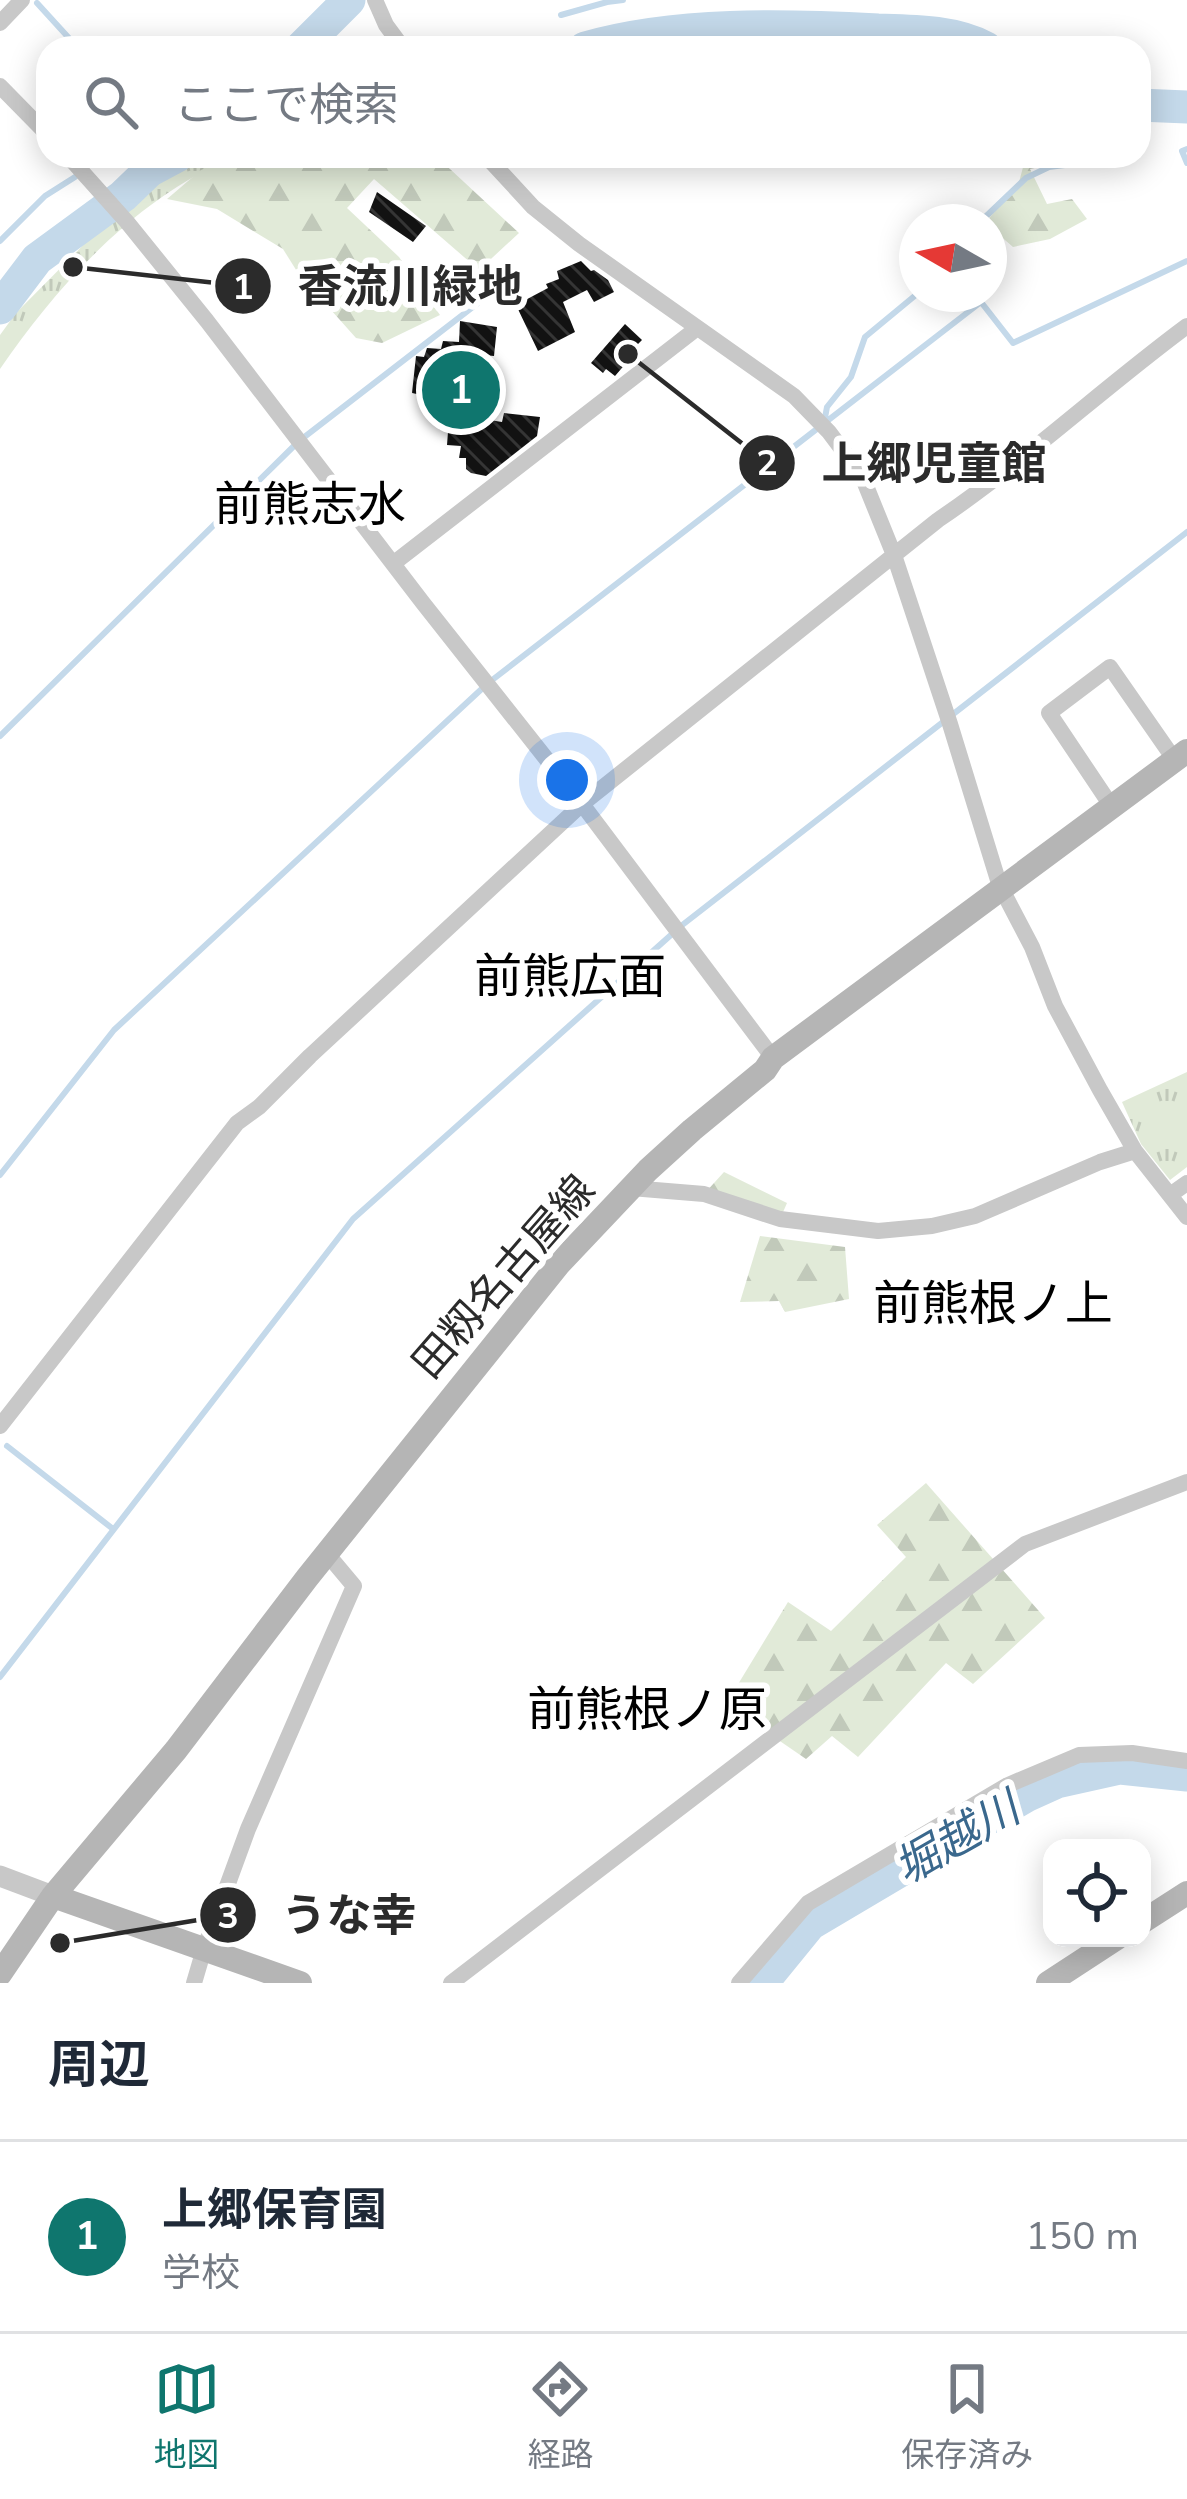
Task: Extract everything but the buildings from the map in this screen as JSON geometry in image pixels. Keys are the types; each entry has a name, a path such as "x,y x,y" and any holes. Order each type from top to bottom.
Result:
{"main road":[{"name":"田籾名古屋線","path":"0,1974 53,1896 176,1750 391,1471 559,1264 631,1188 773,1058 1181,755"},
{"path":"1151,1916 1187,1893"},
{"path":"53,1896 300,1983"},
{"path":"1048,1983 1103,1947"}],"street":[{"path":"0,23 22,0"},
{"path":"375,0 394,36"},
{"path":"0,86 36,123"},
{"path":"79,168 127,222 394,562 773,1058"},
{"path":"497,168 533,207 579,244 794,396 830,431 862,476 894,555 1001,890 1032,947 1055,1006 1135,1151 1187,1217"},
{"path":"0,1426 237,1124 310,1055 582,804 1187,326"},
{"path":"394,562 696,329"},
{"path":"1112,807 1049,713 1110,667 1181,755"},
{"path":"631,1188 704,1194 780,1219 878,1231 975,1216 1135,1151"},
{"path":"1169,1195 1187,1183"},
{"path":"451,1983 1025,1544 1187,1482"},
{"path":"194,1983 248,1829 354,1586 328,1555"},
{"path":"739,1983 808,1903 1008,1785 1079,1755 1132,1753 1187,1761"},
{"path":"0,1876 53,1896"}],"green space":[{"path":"179,168 211,168 166,194 103,245 48,305 0,369 0,335 16,313 110,218"},
{"path":"449,168 519,233 479,270 374,179 347,208 399,257 440,315 382,343 356,338 298,273 283,249 217,209 167,199 201,170"},
{"path":"1023,168 1034,168 1030,169 1047,204 1072,199 1087,219 1050,239 1013,247 1007,242 1007,204 1001,204 1019,182"},
{"path":"1187,1072 1187,1167 1170,1180 1141,1144 1122,1102"},
{"path":"724,1172 787,1203 780,1219 704,1194"},
{"path":"760,1236 845,1247 849,1299 785,1312 779,1301 740,1302"},
{"path":"926,1483 1045,1618 973,1684 946,1663 858,1757 832,1736 806,1759 726,1704 788,1602 831,1631 906,1557 877,1525"}],"waterway":[{"path":"313,36 349,0"},
{"path":"561,15 623,0"},
{"path":"37,3 67,36"},
{"path":"644,36 768,27 950,36"},
{"path":"1151,106 1187,107"},
{"path":"1187,149 1182,151 1187,163"},
{"path":"0,308 37,259 155,168"},
{"path":"999,204 1026,178 1047,168"},
{"path":"0,241 45,196 75,177"},
{"path":"0,1175 114,1030 487,684 981,302 1013,343 1187,261"},
{"path":"0,736 299,441 483,299"},
{"path":"824,423 827,407 851,377 865,337 899,309"},
{"path":"0,1677 353,1219 681,926 1187,532"},
{"path":"7,1446 113,1529"},
{"name":"堀越川","path":"762,1983 810,1924 1026,1796 1057,1782 1120,1768 1187,1775"}],"place":[{"name":"香流川緑地","path":"73,267"},
{"name":"上郷児童館","path":"628,354"},
{"name":"上郷保育園","path":"461,390"},
{"name":"うな幸","path":"60,1943"}],"district":[{"name":"前熊志水","path":"310,505"},
{"name":"前熊広面","path":"570,977"},
{"name":"前熊根ノ上","path":"993,1304"},
{"name":"前熊根ノ原","path":"647,1710"}]}
